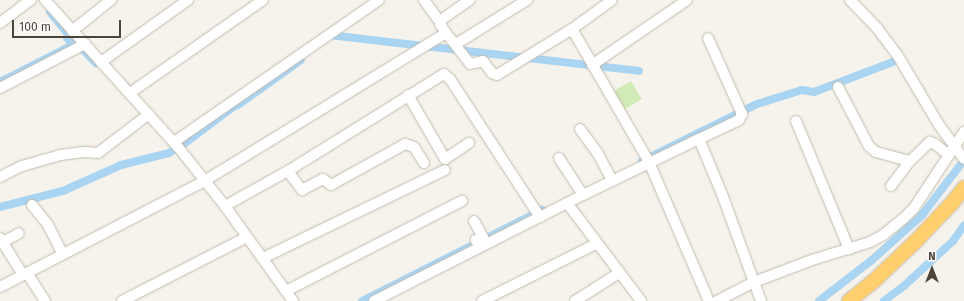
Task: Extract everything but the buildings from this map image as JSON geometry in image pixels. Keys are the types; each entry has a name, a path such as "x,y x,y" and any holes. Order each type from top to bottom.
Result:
{"highway":[{"path":"849,301 877,278 916,241 953,202 964,188"},
{"path":"857,301 890,273 955,210 964,198"}],"street":[{"path":"0,23 31,0"},
{"path":"45,0 176,144 206,180 293,301"},
{"path":"70,29 111,0"},
{"path":"101,62 188,0"},
{"path":"130,94 263,0"},
{"path":"176,144 379,0"},
{"path":"424,0 446,33 470,64 483,61 492,73 497,75 572,28 612,0"},
{"path":"440,22 470,0"},
{"path":"456,44 527,0"},
{"path":"592,65 688,0"},
{"path":"850,0 876,28 898,56 953,150 964,159"},
{"path":"572,28 647,158 709,301"},
{"path":"0,287 206,180 446,33"},
{"path":"374,301 480,247 538,213 567,203 580,191 610,176 647,158 699,139 739,120 741,112 708,38"},
{"path":"0,88 85,44"},
{"path":"225,206 288,171 442,75 447,76 538,213"},
{"path":"838,87 871,148 876,152 910,161"},
{"path":"408,95 445,159 469,143"},
{"path":"0,177 22,166 60,155 86,152 98,153 149,114"},
{"path":"796,121 849,249"},
{"path":"580,129 610,176"},
{"path":"717,301 754,282 812,260 870,242 883,235 904,218 926,191 964,132"},
{"path":"699,139 722,194 761,301"},
{"path":"891,186 910,161 929,143 953,150"},
{"path":"288,171 302,190 323,179 331,185 405,144 414,147 424,163"},
{"path":"559,158 580,191"},
{"path":"263,258 445,170"},
{"path":"286,291 462,201"},
{"path":"567,203 619,274 635,299"},
{"path":"32,205 48,225 63,254"},
{"path":"474,222 483,237 476,240 480,247"},
{"path":"19,233 1,240 45,301"},
{"path":"122,301 247,237"},
{"path":"482,301 596,244"},
{"path":"575,301 619,274"}],"green space":[{"path":"631,81 642,99 625,109 614,91"}],"waterway":[{"path":"50,12 67,33 96,63"},
{"path":"327,36 329,35 639,71"},
{"path":"0,82 73,45 67,38"},
{"path":"238,105 301,60"},
{"path":"642,161 757,104 802,90 814,92 893,62"},
{"path":"175,147 177,149 241,101"},
{"path":"0,207 63,191 121,165 169,153 179,146"},
{"path":"819,301 872,260 922,215 964,160"},
{"path":"362,301 542,210"},
{"path":"884,301 905,285 953,241 964,225"}]}
